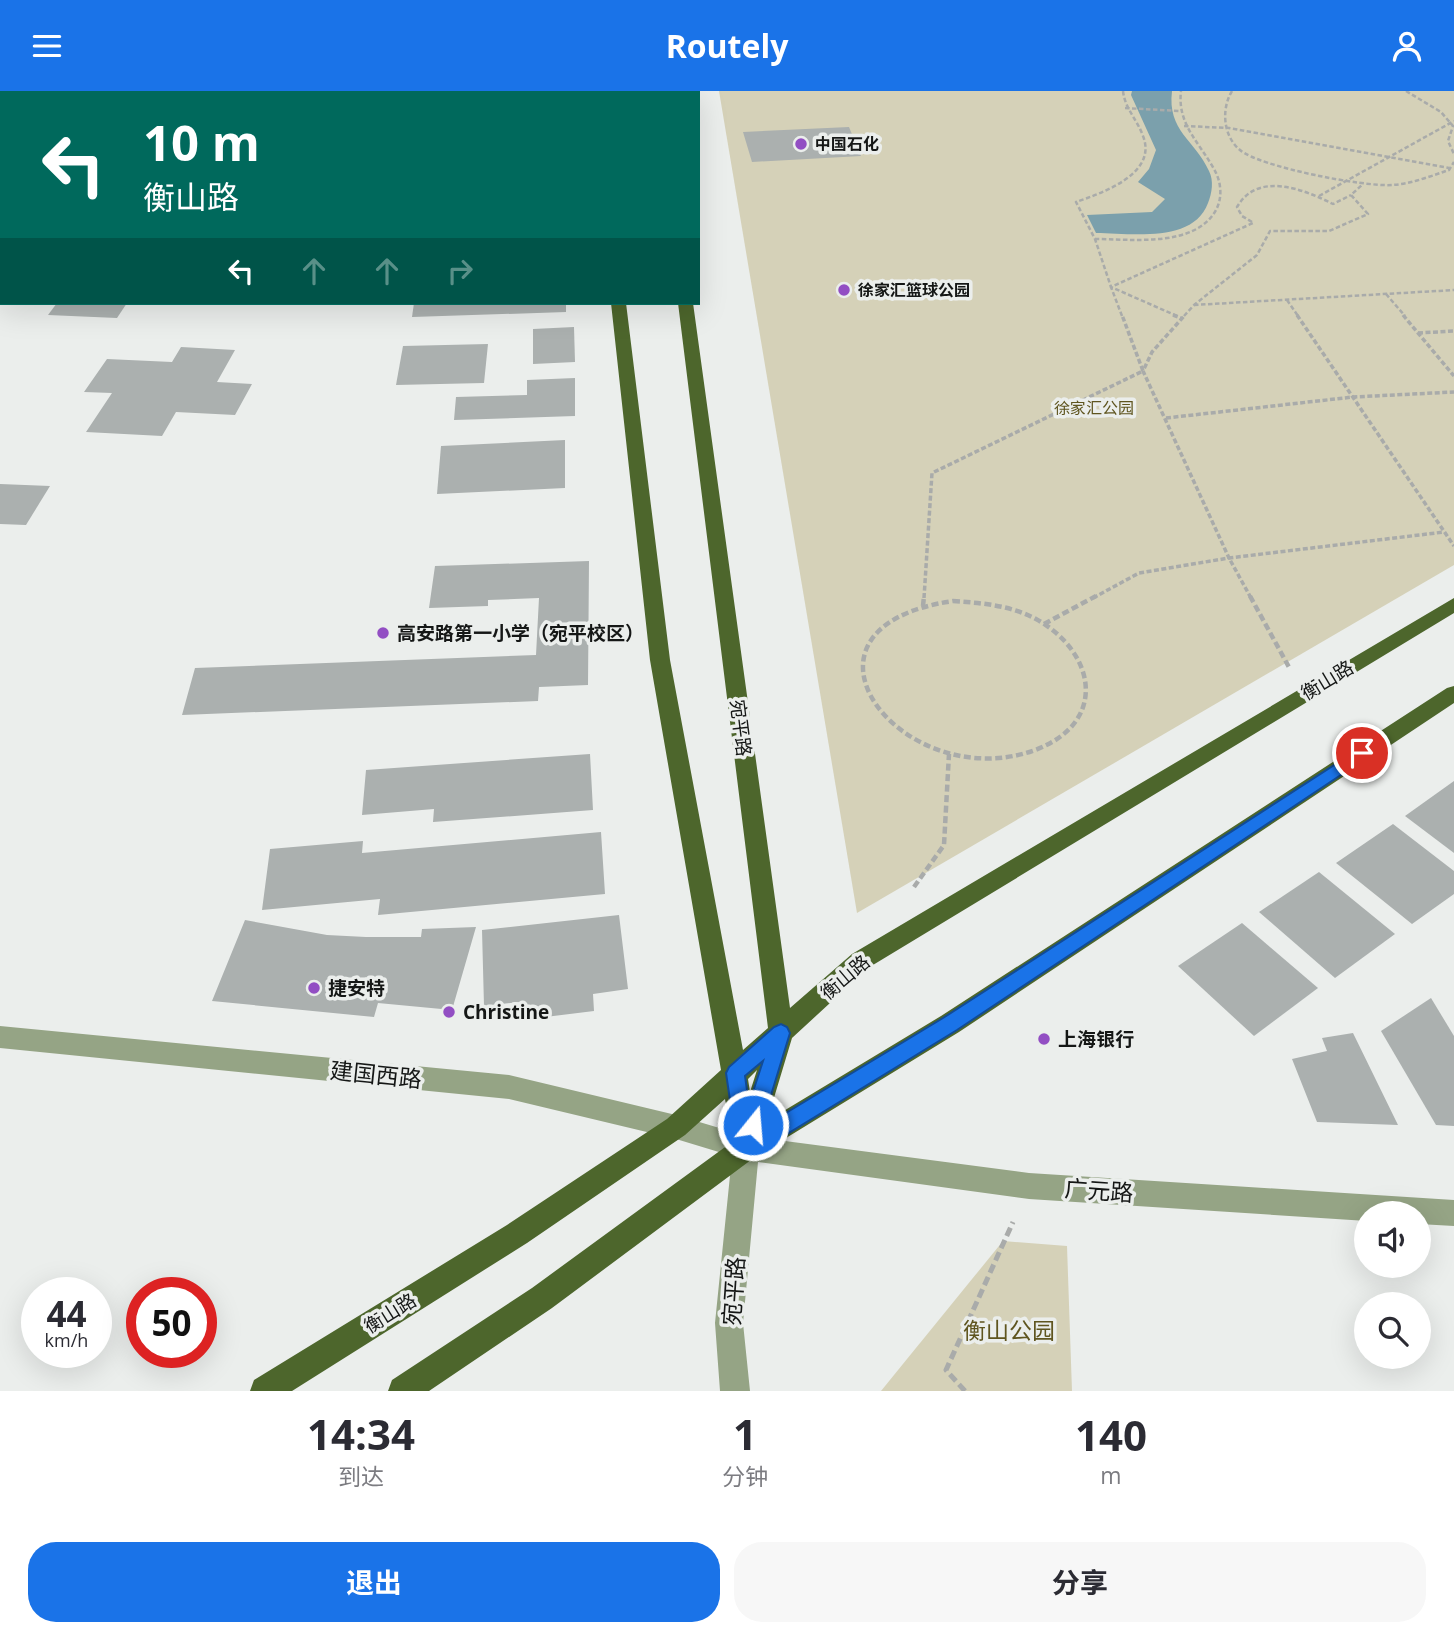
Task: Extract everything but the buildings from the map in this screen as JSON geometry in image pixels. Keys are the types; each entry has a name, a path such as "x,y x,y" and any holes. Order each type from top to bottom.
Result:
{"main road":[{"name":"宛平路","path":"618,305 660,660 735,1073 746,1149"},
{"name":"宛平路","path":"685,305 781,1033 746,1149"},
{"name":"衡山路","path":"265,1391 517,1234 676,1127 860,961 1454,604"},
{"path":"403,1391 542,1299 746,1149 950,1024 1454,693"}],"street":[{"name":"建国西路","path":"0,1037 509,1087 676,1127 746,1149"},
{"name":"广元路","path":"746,1149 1029,1186 1454,1213"},
{"name":"宛平路","path":"735,1391 729,1324 746,1149"}],"path":[{"path":"1123,91 1125,108 1138,124 1147,145 1142,162 1131,177 1106,192 1076,202 1095,239 1143,371 1229,558 1304,694"},
{"path":"1095,239 1184,235 1200,228 1216,213 1222,197 1220,180 1184,127 1180,111 1181,91"},
{"path":"1232,91 1226,99 1224,112 1232,142 1241,152 1258,159 1363,184 1392,185 1426,178 1450,169 1454,162"},
{"path":"1406,91 1441,112 1453,123"},
{"path":"1125,108 1180,111"},
{"path":"1319,196 1453,123"},
{"path":"1453,123 1448,141 1454,154"},
{"path":"1184,127 1229,128 1450,169"},
{"path":"1111,287 1253,223 1242,216 1237,207 1241,196 1251,190 1285,187 1319,196 1333,204 1351,195 1363,184"},
{"path":"923,606 932,473 1143,371 1152,352 1181,318 1257,255 1269,231 1329,230 1368,214 1351,195"},
{"path":"1111,287 1181,318"},
{"path":"1194,305 1454,290"},
{"path":"1385,294 1454,376"},
{"path":"1287,300 1454,546"},
{"path":"1418,333 1454,331"},
{"path":"1166,418 1353,397 1454,392"},
{"path":"1044,624 1139,573 1229,558 1444,532"},
{"path":"953,601 985,603 1016,611 1044,624 1069,644 1084,669 1087,695 1079,719 1057,740 1026,754 988,759 949,754 911,740 882,717 864,691 861,664 871,639 892,619 923,606 953,601"},
{"path":"905,898 944,845 949,754"},
{"path":"965,1391 946,1370 1029,1186"}],"green space":[{"name":"徐家汇公园","path":"719,91 1454,91 1454,565 857,913"},
{"name":"衡山公园","path":"1003,1241 1067,1246 1072,1391 881,1391"}],"water":[{"path":"1132,91 1172,91 1172,105 1178,126 1211,175 1211,195 1200,216 1175,231 1142,234 1096,233 1087,215 1152,212 1165,199 1138,182 1149,169 1156,150 1131,95"}],"place":[{"name":"中国石化","path":"801,144"},
{"name":"徐家汇篮球公园","path":"844,290"},
{"name":"高安路第一小学（宛平校区）","path":"383,633"},
{"name":"捷安特","path":"314,988"},
{"name":"Christine","path":"449,1012"},
{"name":"上海银行","path":"1044,1039"}],"route":[{"path":"753,1125 781,1033 735,1073 746,1149 950,1024 1362,753"}]}
